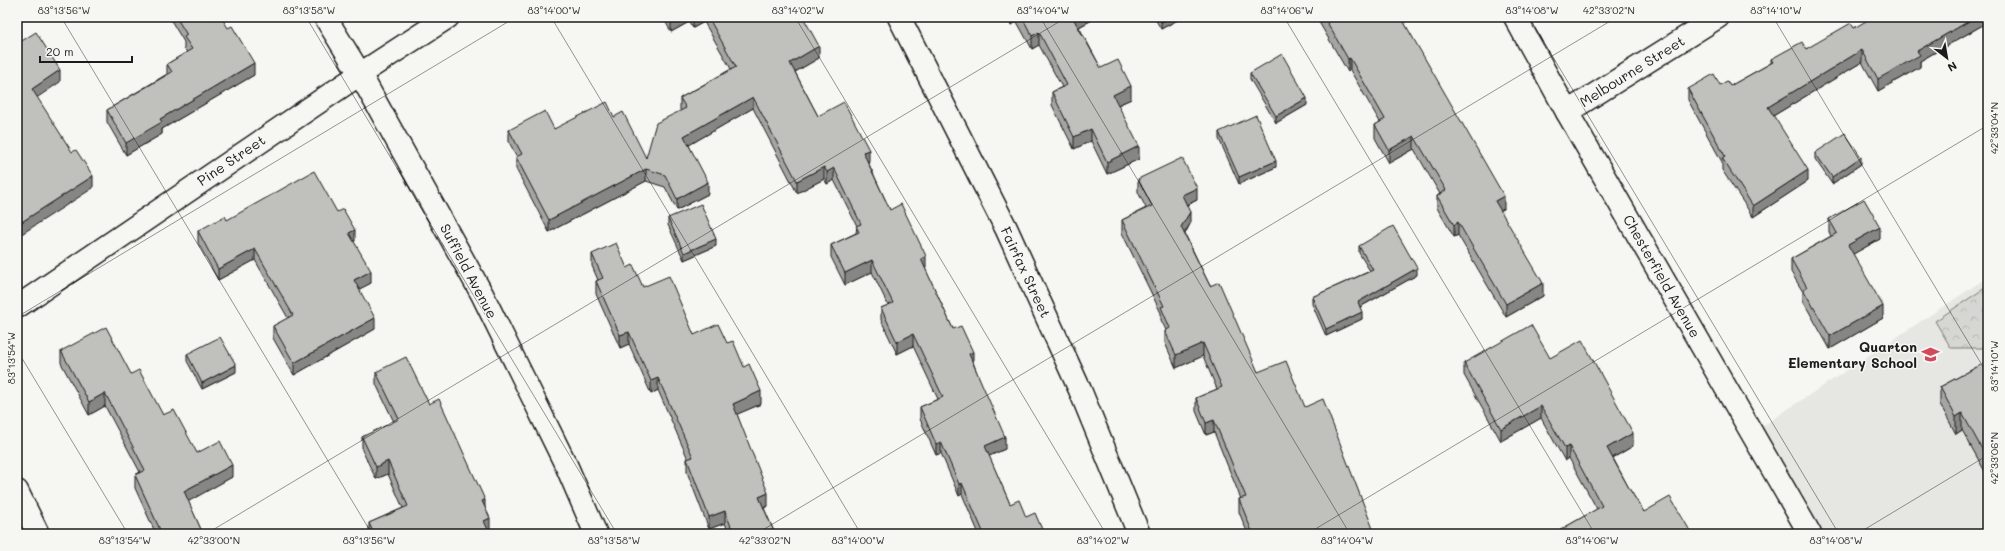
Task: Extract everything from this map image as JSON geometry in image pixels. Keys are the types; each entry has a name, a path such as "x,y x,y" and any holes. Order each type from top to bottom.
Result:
{"street":[{"name":"Suffield Avenue","path":"325,17 360,74 482,294 567,467 596,534"},
{"name":"Pine Street","path":"17,307 360,74 448,17"},
{"name":"Fairfax Street","path":"899,17 1009,235 1080,390 1139,534"},
{"name":"Chesterfield Avenue","path":"1515,17 1567,112 1810,534"},
{"name":"Melbourne Street","path":"1567,112 1718,17"},
{"path":"17,491 38,534"}],"shaded area":[{"name":"Quarton Elementary School","path":"1988,277 1988,534 1813,534 1755,431"}],"green space":[{"path":"1988,286 1988,348 1951,348 1935,321"}],"building":[{"path":"176,17 213,17 214,19 221,17 228,28 232,26 254,63 160,119 162,122 126,143 107,110 172,72 167,64 192,49 184,37 187,35"},
{"path":"669,17 677,17 671,20"},
{"path":"708,17 803,17 819,46 790,63 818,116 844,102 869,150 863,152 890,210 901,204 926,256 921,259 953,329 961,326 973,352 969,354 1005,437 985,446 1010,504 1019,500 1026,517 1035,513 1044,534 984,534 962,483 959,484 941,442 936,444 920,407 943,397 913,334 897,342 881,308 893,303 872,260 845,273 831,245 859,232 856,226 861,224 834,168 827,172 824,167 797,181 753,97 684,136 708,182 677,199 665,175 646,169 549,220 516,157 522,154 509,130 545,111 554,129 607,102 614,117 623,112 646,158 656,123 686,108 680,98 736,67"},
{"path":"1022,17 1075,17 1073,18 1101,68 1118,60 1131,86 1113,95 1139,146 1107,162 1091,129 1074,137 1052,92 1067,85 1039,32 1032,36"},
{"path":"1158,17 1171,17 1161,22"},
{"path":"1324,17 1401,17 1504,196 1495,201 1543,283 1506,304 1458,222 1454,225 1437,196 1446,190 1414,136 1389,150 1375,125 1385,119 1350,58 1348,59"},
{"path":"1873,17 1976,17 1917,51 1920,55 1878,79 1862,50 1768,107 1808,170 1753,206 1722,158 1725,156 1688,89 1714,74 1720,85 1727,81 1730,86 1773,62 1771,59 1802,42 1806,49 1851,23 1854,28"},
{"path":"36,32 60,70 32,89 72,152 76,150 93,176 17,225 17,44"},
{"path":"1282,54 1307,98 1276,116 1250,73"},
{"path":"1256,115 1276,161 1239,177 1219,132"},
{"path":"1845,133 1861,157 1832,177 1815,153"},
{"path":"1182,158 1197,188 1182,195 1190,212 1181,227 1210,286 1219,282 1258,372 1286,361 1305,407 1323,399 1375,534 1253,534 1239,499 1246,497 1214,420 1206,423 1196,398 1222,387 1203,343 1176,355 1165,331 1170,328 1161,307 1164,306 1122,220 1152,206 1138,179"},
{"path":"314,171 337,212 343,209 355,230 349,233 371,271 354,280 375,318 294,363 273,326 293,315 255,249 218,269 198,231 225,216 227,220"},
{"path":"1864,199 1880,227 1848,245 1883,306 1830,336 1803,289 1807,287 1791,259 1837,233 1829,219"},
{"path":"701,204 716,239 684,253 668,218"},
{"path":"1393,226 1417,268 1358,302 1362,312 1326,329 1312,297 1373,270 1359,246"},
{"path":"616,243 627,268 633,265 643,287 669,276 694,335 718,324 727,343 733,341 744,367 749,364 761,391 733,404 768,493 759,497 775,534 734,534 725,511 709,517 687,459 693,457 658,378 651,381 629,332 620,335 596,281 603,278 592,254"},
{"path":"1531,325 1550,358 1582,340 1633,433 1607,448 1630,490 1644,512 1670,497 1692,534 1562,534 1560,530 1602,506 1569,446 1565,448 1541,406 1501,429 1464,363"},
{"path":"106,327 131,374 139,370 163,415 174,410 197,453 220,441 232,465 184,491 203,534 162,534 135,475 145,470 105,393 89,402 61,351"},
{"path":"220,337 236,365 202,383 187,354"},
{"path":"406,357 429,404 439,399 485,500 482,501 490,518 484,521 490,534 374,534 369,523 408,506 388,461 376,467 362,437 399,419 376,372"},
{"path":"1988,361 1988,460 1962,413 1956,417 1940,387"},
{"path":"234,530 236,534 226,534"}],"place":[{"name":"Quarton Elementary School","path":"1930,354"}]}
